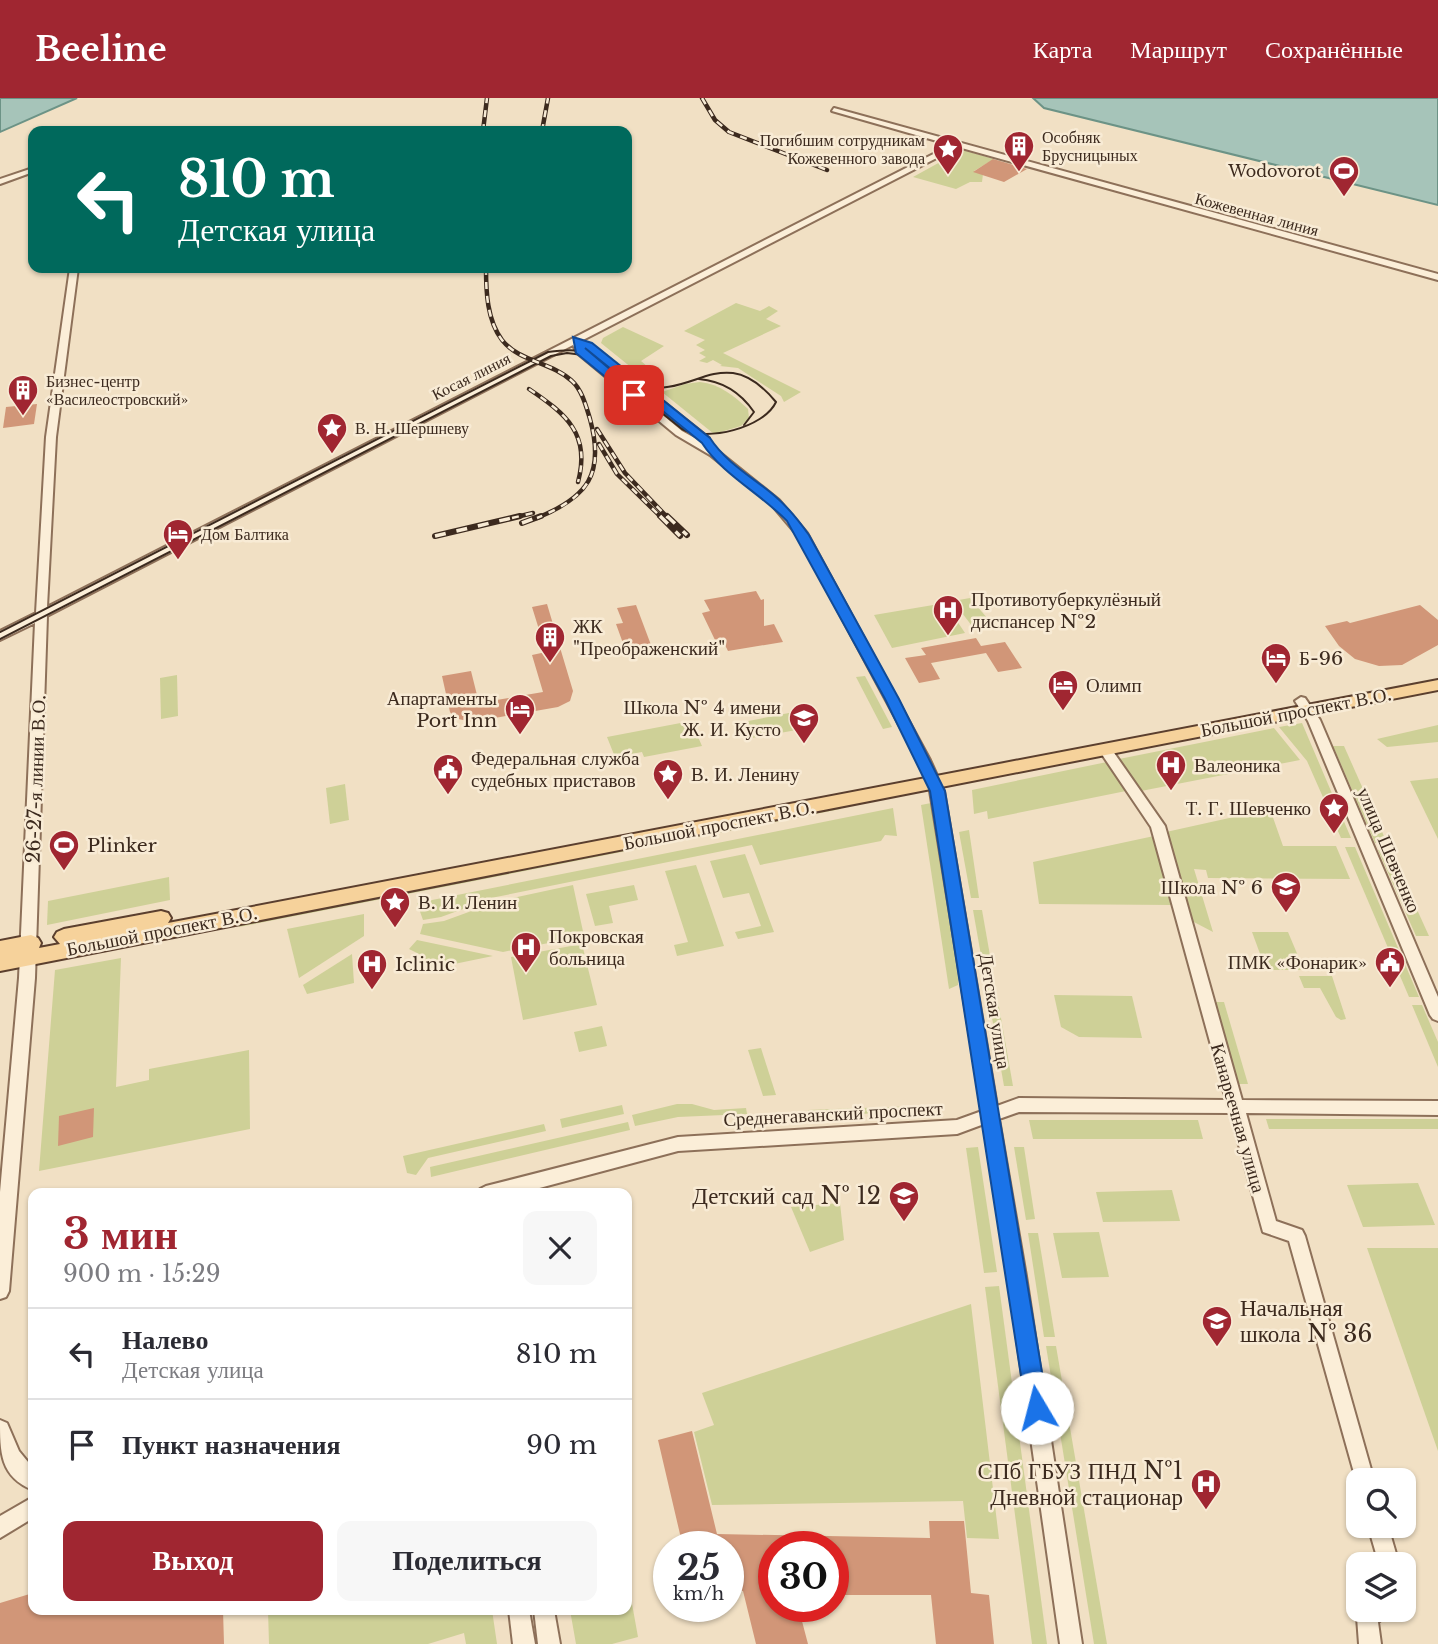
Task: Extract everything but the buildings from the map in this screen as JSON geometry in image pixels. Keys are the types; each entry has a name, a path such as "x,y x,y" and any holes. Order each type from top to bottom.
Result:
{"main road":[{"name":"Большой проспект В.О.","path":"931,777 1105,750 1438,675"},
{"name":"Большой проспект В.О.","path":"0,962 28,950 1305,706 1438,685"},
{"name":"Большой проспект В.О.","path":"0,949 28,950"}],"street":[{"name":"Кожевенная линия","path":"834,110 1438,276"},
{"name":"Косая линия","path":"0,636 957,145"},
{"path":"0,182 28,172"},
{"name":"26-27-я линии В.О.","path":"0,1291 28,950 41,615 52,426 73,273"},
{"name":"Детская улица","path":"576,340 580,351 679,433 702,442 775,502 803,535 931,777 947,843 1071,1644"},
{"name":"улица Шевченко","path":"1305,706 1438,1016"},
{"name":"Канареечная улица","path":"1105,750 1158,826 1269,1226 1296,1236 1361,1468"},
{"name":"Среднегаванский проспект","path":"509,1188 678,1144 957,1127 1019,1105 1438,1108"},
{"path":"0,1430 5,1448 28,1477"},
{"path":"0,1528 28,1510"},
{"path":"520,1615 524,1644"},
{"path":"545,1615 550,1644"},
{"path":"1368,1622 1370,1644"}],"green space":[{"path":"962,150 994,159 974,171 983,174 982,182 970,182 956,189 913,177"},
{"path":"736,303 760,311 769,306 778,311 766,319 781,326 723,353 801,392 784,402 781,396 738,368 720,366 722,365 713,360 707,363 699,361 706,357 699,353 705,350 696,345 705,340 684,331"},
{"path":"623,327 664,346 641,361 663,380 653,385 601,343 603,338"},
{"path":"700,382 714,385 732,395 748,409 749,418 741,426 714,434 662,392"},
{"path":"970,598 994,626 975,630 953,601"},
{"path":"945,603 965,633 892,648 874,615"},
{"path":"177,675 178,716 161,719 160,678"},
{"path":"865,676 892,727 883,729 856,677"},
{"path":"794,712 802,729 746,739 738,723"},
{"path":"691,721 702,746 644,757 642,752 615,757 607,737"},
{"path":"1302,723 1351,838 1341,838 1307,761 1279,727"},
{"path":"1438,725 1438,742 1387,747 1377,739"},
{"path":"1274,728 1300,760 1141,791 1119,759"},
{"path":"1333,746 1344,746 1387,843 1375,843"},
{"path":"1107,762 1126,791 988,819 987,811 974,814 972,790"},
{"path":"1438,778 1438,839 1410,781"},
{"path":"345,784 349,820 330,824 326,788"},
{"path":"931,803 959,972 958,985 949,989 921,805"},
{"path":"840,807 841,809 239,927 238,922"},
{"path":"893,808 897,836 885,835 881,841 760,865 752,845 496,897 441,917 423,920 417,903"},
{"path":"1270,809 1283,846 1336,846 1350,879 1208,878 1206,870 1194,869 1213,932 1192,921 1166,832"},
{"path":"969,830 979,898 971,898 959,832"},
{"path":"1154,836 1172,905 1039,904 1033,862"},
{"path":"1345,847 1355,847 1419,997 1409,997"},
{"path":"1378,850 1390,850 1429,936 1416,936"},
{"path":"745,854 774,932 738,939 735,932 761,926 749,893 723,898 710,861"},
{"path":"696,865 724,946 677,956 674,945 688,942 665,871"},
{"path":"169,877 170,900 47,925 48,901"},
{"path":"573,885 584,936 503,952 420,934 423,924 444,921 499,901"},
{"path":"634,885 638,900 609,906 613,923 595,926 586,894"},
{"path":"973,910 982,910 1013,1086 1004,1086"},
{"path":"364,914 364,936 299,978 287,929"},
{"path":"1252,932 1288,932 1304,970 1266,970"},
{"path":"417,940 493,956 425,970 421,955 409,949"},
{"path":"582,944 597,1005 523,1020 511,957"},
{"path":"352,954 354,983 307,994 303,985"},
{"path":"121,958 116,1087 149,1080 149,1069 249,1050 250,1129 39,1171 55,970"},
{"path":"1299,976 1332,976 1346,1019 1336,1017 1320,988 1304,988"},
{"path":"1054,995 1132,996 1142,1038 1079,1037 1061,1027"},
{"path":"1211,1002 1224,1002 1248,1084 1234,1084"},
{"path":"1412,1005 1422,1005 1438,1042 1438,1067"},
{"path":"602,1026 607,1046 579,1052 574,1032"},
{"path":"761,1048 776,1095 763,1096 748,1050"},
{"path":"677,1104 692,1104 714,1110 746,1108 747,1114 678,1117 635,1126 632,1115"},
{"path":"622,1105 624,1114 562,1128 560,1119"},
{"path":"944,1105 945,1109 810,1117 808,1110"},
{"path":"1266,1119 1438,1119 1438,1129 1269,1129"},
{"path":"1029,1120 1198,1120 1203,1139 1033,1139"},
{"path":"628,1122 630,1130 431,1177 430,1167"},
{"path":"544,1124 546,1131 428,1158 416,1175 407,1173 403,1156"},
{"path":"978,1147 997,1272 984,1273 966,1148"},
{"path":"1014,1147 1024,1147 1035,1219 1026,1220"},
{"path":"1418,1183 1435,1225 1363,1227 1347,1185"},
{"path":"1172,1190 1180,1221 1103,1222 1096,1192"},
{"path":"840,1203 844,1240 810,1252 791,1207"},
{"path":"1099,1232 1109,1277 1062,1278 1053,1233"},
{"path":"1028,1233 1038,1233 1055,1337 1044,1337"},
{"path":"1367,1248 1438,1248 1438,1451"},
{"path":"999,1286 1047,1644 1032,1644 985,1287"},
{"path":"971,1304 999,1539 967,1538 963,1501 712,1505 694,1432 714,1425 702,1393"},
{"path":"1046,1346 1056,1346 1107,1644 1094,1644"},
{"path":"632,1604 638,1637 612,1644 576,1644 571,1615 632,1615"},
{"path":"268,1615 493,1615 497,1644 466,1644 464,1633 428,1644 269,1644"}],"water":[{"path":"0,98 77,98 0,132"},
{"path":"1033,98 1438,98 1438,205 1044,108"}],"tram line":[{"path":"0,632 548,352 572,350 594,355 630,382 659,388 724,373 740,375 757,384 776,402 760,419 734,430 692,433 682,429 591,356 567,353 551,356 0,639"},
{"path":"699,379 723,385 743,399 754,412 744,425"}],"railway":[{"path":"484,126 487,98"},
{"path":"543,126 548,98"},
{"path":"702,98 715,120 729,132 827,170"},
{"path":"486,273 488,305 493,324 502,340 517,353 555,370 575,385 585,404 594,438 595,455 588,481 569,501 537,518"},
{"path":"529,389 554,407 578,438 581,451 578,482"},
{"path":"597,429 625,473 668,518"},
{"path":"599,444 617,474 662,518"},
{"path":"512,518 533,513"},
{"path":"435,536 520,516"},
{"path":"522,523 541,516"},
{"path":"667,516 687,535"},
{"path":"662,518 680,536"}],"place":[{"name":"Особняк Брусницыных","path":"1019,173"},
{"name":"Погибшим сотрудникам Кожевенного завода","path":"948,176"},
{"name":"Wodovorot","path":"1344,198"},
{"name":"Бизнес-центр «Василеостровский»","path":"23,417"},
{"name":"В. Н. Шершневу","path":"332,455"},
{"name":"Дом Балтика","path":"178,561"},
{"name":"Противотуберкулёзный диспансер №2","path":"948,637"},
{"name":"ЖК \"Преображенский\"","path":"550,664"},
{"name":"Б-96","path":"1276,685"},
{"name":"Олимп","path":"1063,712"},
{"name":"Апартаменты Port Inn","path":"520,736"},
{"name":"Школа № 4 имени Ж. И. Кусто","path":"804,745"},
{"name":"Валеоника","path":"1171,792"},
{"name":"Федеральная служба судебных приставов","path":"448,796"},
{"name":"В. И. Ленину","path":"668,801"},
{"name":"Т. Г. Шевченко","path":"1334,835"},
{"name":"Plinker","path":"64,872"},
{"name":"Школа № 6","path":"1286,914"},
{"name":"В. И. Ленин","path":"395,929"},
{"name":"Покровская больница","path":"526,974"},
{"name":"ПМК «Фонарик»","path":"1390,989"},
{"name":"Iclinic","path":"372,991"},
{"name":"Детский сад № 12","path":"904,1223"},
{"name":"Начальная школа № 36","path":"1217,1348"},
{"name":"СПб ГБУЗ ПНД №1 Дневной стационар","path":"1206,1511"}],"route":[{"path":"634,395 580,351 576,340 588,345 706,441 714,453 775,502 791,519 803,535 892,699 937,791 1037,1408"}]}
